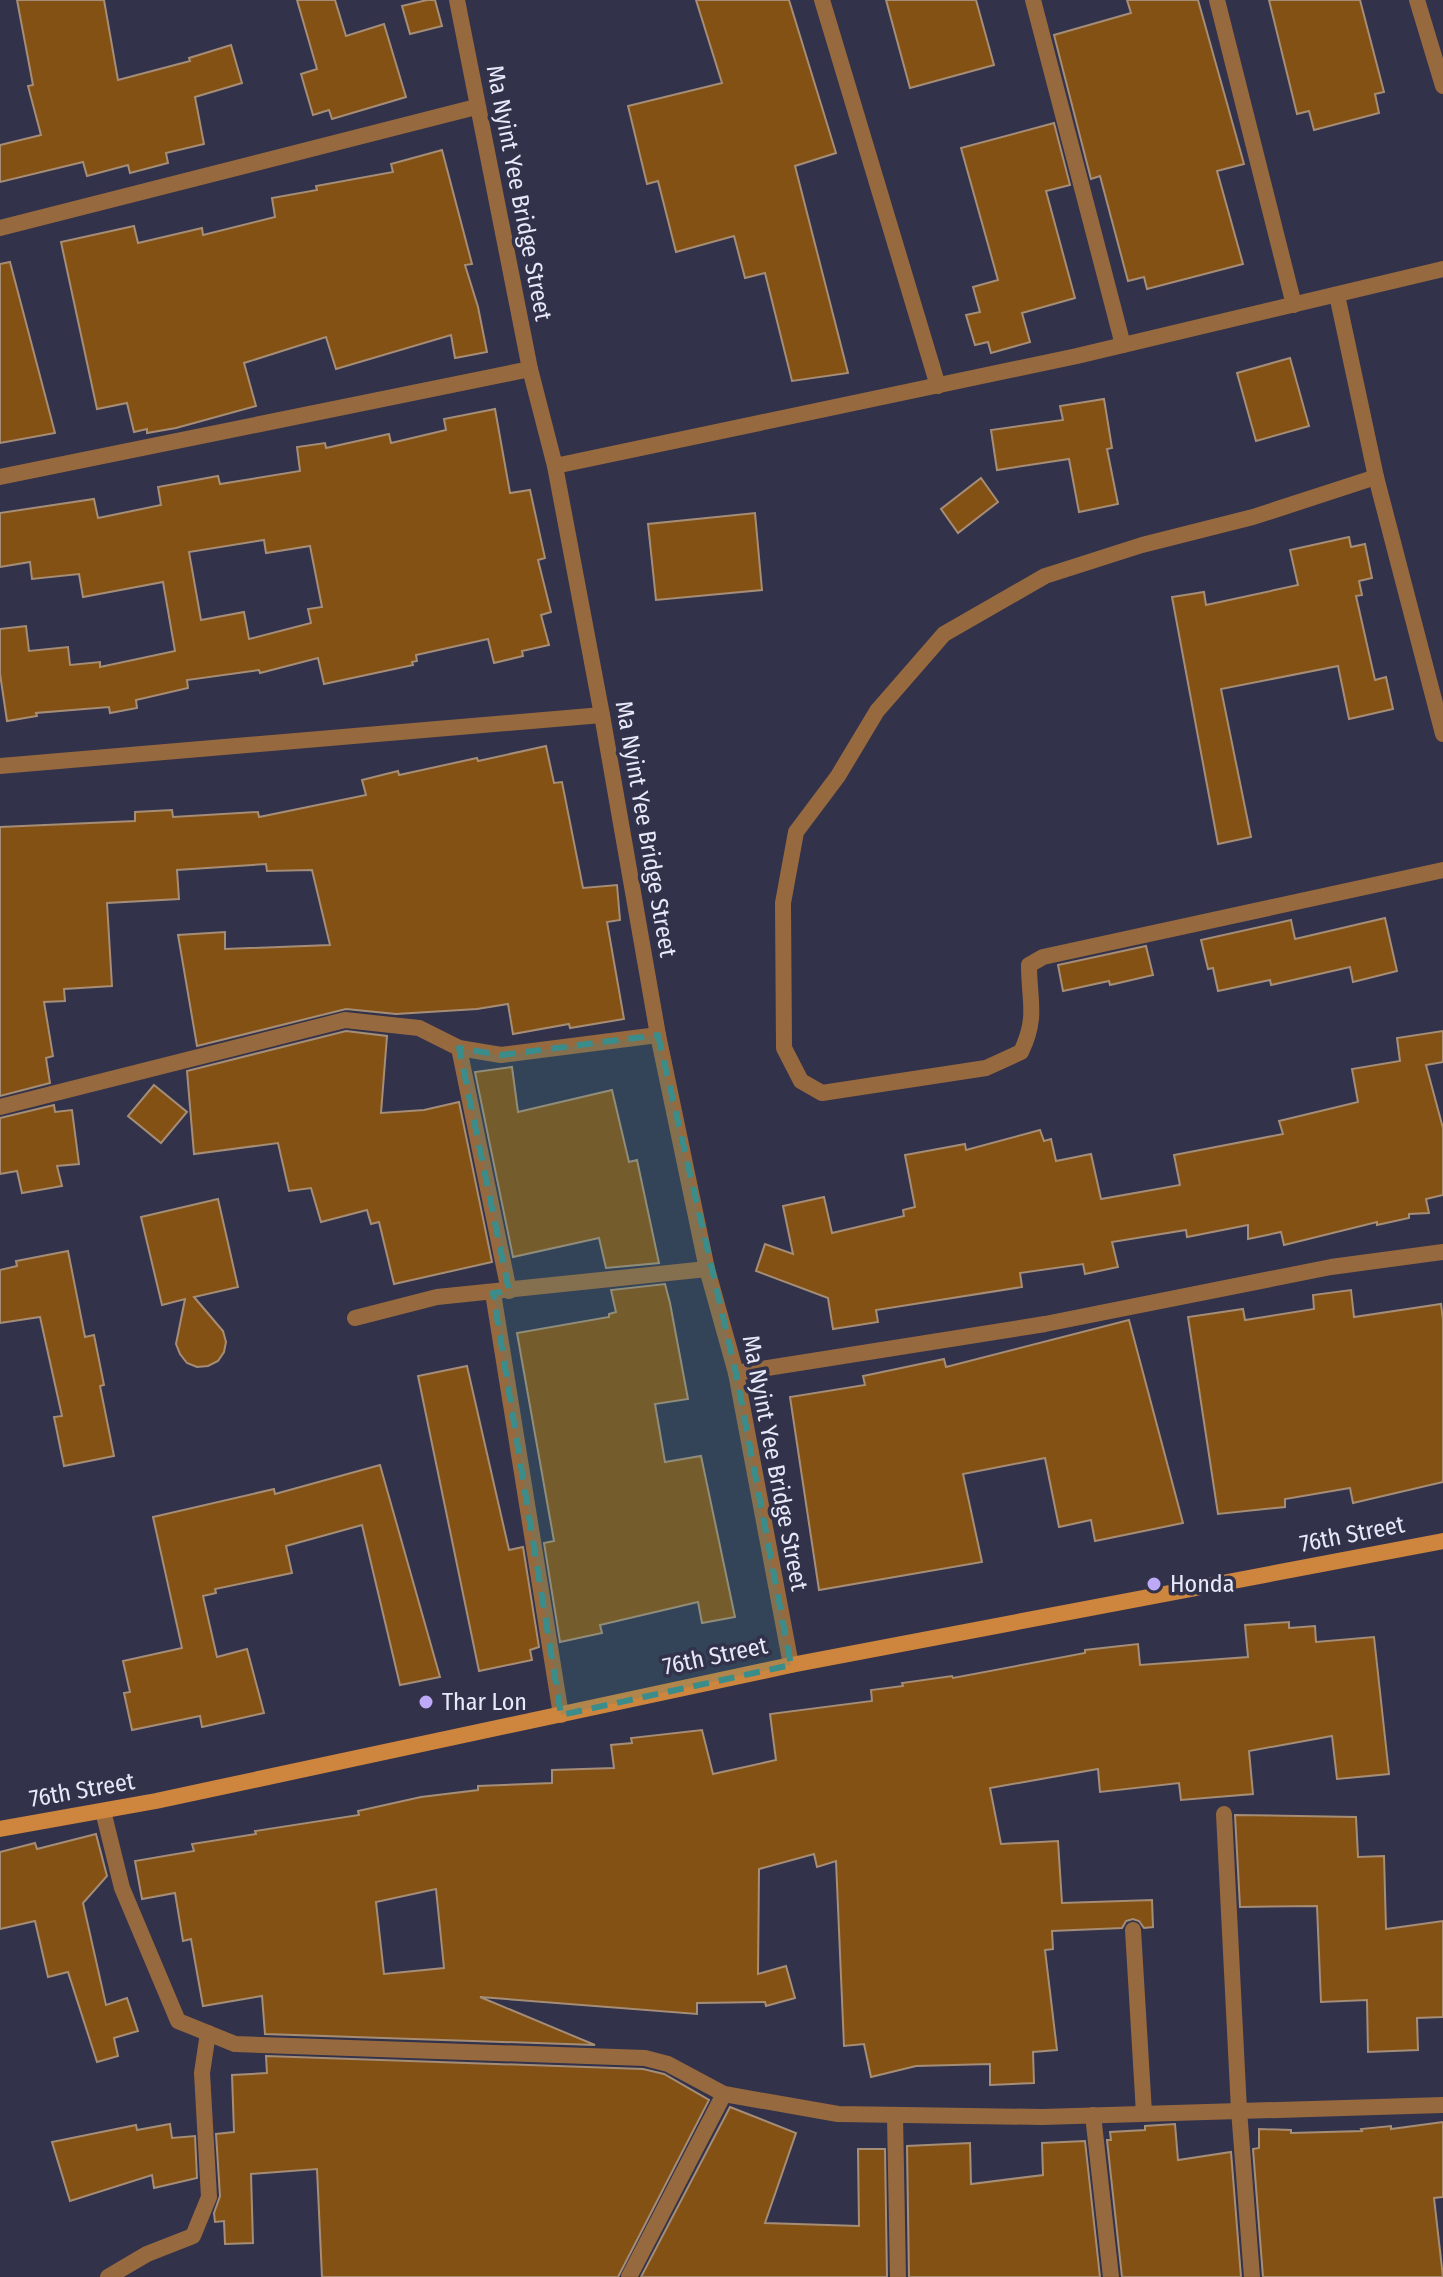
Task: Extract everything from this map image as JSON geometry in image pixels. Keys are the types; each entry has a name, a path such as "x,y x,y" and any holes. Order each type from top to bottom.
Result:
{"street":[{"name":"Ma Nyint Yee Bridge Street","path":"457,0 530,369 555,466 658,1035 707,1269 736,1373 791,1665"},
{"path":"822,0 938,386"},
{"path":"1033,0 1123,345"},
{"path":"1217,0 1294,305"},
{"path":"1417,0 1443,86"},
{"path":"0,228 476,107"},
{"path":"555,466 1123,345 1443,269"},
{"path":"1337,295 1376,477 1443,734"},
{"path":"0,477 530,369"},
{"path":"1376,477 1253,517 1142,545 1045,576 944,634 877,711 838,776 796,832 783,903 784,1048 801,1081 822,1093 986,1068 1021,1052 1031,1032 1033,1016 1029,965 1043,957 1443,870"},
{"path":"0,766 602,715"},
{"path":"0,1107 345,1020 419,1028 459,1048 501,1055 658,1035"},
{"path":"459,1048 501,1292 561,1715"},
{"path":"736,1373 1045,1324 1331,1267 1443,1252"},
{"path":"355,1318 437,1297 707,1269"},
{"name":"76th Street","path":"0,1829 103,1811 791,1665 1443,1541"},
{"path":"103,1811 122,1888 178,2021 235,2044 645,2058 668,2064 724,2094 838,2114 1093,2115 1443,2105"},
{"path":"1224,1814 1239,2110 1252,2277"},
{"path":"1133,1930 1144,2113"},
{"path":"108,2277 147,2254 193,2236 209,2197 202,2073 208,2033"},
{"path":"629,2277 724,2094"},
{"path":"1093,2115 1111,2277"},
{"path":"895,2116 898,2277"}],"highlighted area":[{"path":"658,1035 736,1373 791,1665 561,1715 493,1293 509,1291 459,1048 501,1055"}],"building":[{"path":"17,0 104,0 118,80 190,61 189,58 231,45 242,83 195,97 204,144 166,153 168,163 130,173 128,165 87,176 83,162 0,182 0,145 41,135 28,86 33,85"},
{"path":"297,0 335,0 346,36 384,24 406,97 332,119 329,110 313,115 301,74 317,69"},
{"path":"435,0 442,26 410,34 402,6"},
{"path":"696,0 789,0 836,153 795,166 848,373 792,381 765,273 745,278 734,236 676,252 658,181 647,184 628,106 722,83"},
{"path":"886,0 976,0 994,65 910,88"},
{"path":"1127,0 1198,0 1244,164 1217,171 1243,264 1147,289 1144,277 1128,281 1100,176 1091,179 1054,35 1131,13"},
{"path":"1269,0 1360,0 1384,92 1375,94 1379,113 1314,130 1309,111 1297,114"},
{"path":"1054,123 1070,185 1046,191 1075,298 1022,313 1030,342 991,353 988,342 975,345 966,315 980,312 973,287 998,280 961,148"},
{"path":"442,150 472,264 465,265 487,352 455,358 451,335 336,369 326,337 244,363 256,406 147,433 147,429 134,432 127,403 97,409 61,242 134,226 138,243 202,228 203,235 275,217 272,198 317,190 316,186 393,172 391,164"},
{"path":"10,262 55,433 0,443 0,264"},
{"path":"1290,358 1309,426 1256,441 1237,373"},
{"path":"1104,399 1112,448 1107,449 1118,504 1079,512 1069,459 997,470 991,430 1063,420 1060,406"},
{"path":"495,409 510,493 530,490 545,558 538,560 551,612 541,615 549,645 522,651 523,656 494,663 488,639 416,655 417,661 412,662 413,665 324,684 318,658 260,673 259,670 187,680 188,688 136,700 137,708 110,713 109,707 36,713 37,716 7,721 0,674 0,629 26,626 29,651 68,647 70,665 100,662 100,667 175,651 163,582 83,597 79,574 32,579 30,562 0,567 0,513 94,499 98,518 161,505 158,487 218,476 220,484 300,471 297,447 325,443 326,448 389,434 391,443 446,430 444,419","holes":["264,540 266,553 310,546 322,607 308,609 311,623 249,639 244,612 201,620 189,552"]},
{"path":"981,478 998,502 958,533 941,509"},
{"path":"755,513 762,590 656,600 648,524"},
{"path":"1349,537 1351,547 1365,544 1372,578 1359,581 1362,595 1356,596 1375,680 1386,677 1393,709 1349,719 1338,666 1221,689 1251,837 1218,844 1172,597 1204,592 1206,605 1298,585 1290,550"},
{"path":"546,746 554,783 562,782 583,888 617,885 620,920 607,922 624,1019 570,1028 569,1024 513,1034 508,1004 396,1014 346,1009 197,1046 178,935 225,932 225,949 330,945 312,870 267,871 266,864 177,870 179,899 107,903 112,986 64,989 65,1001 44,1002 53,1056 46,1058 50,1083 0,1096 0,827 135,821 135,812 172,810 173,817 258,812 259,817 366,795 362,780 398,771 399,775"},
{"path":"1385,918 1397,971 1353,982 1350,967 1271,985 1270,980 1218,991 1213,968 1208,969 1201,940 1291,920 1295,939"},
{"path":"1146,946 1153,975 1063,991 1058,965"},
{"path":"346,1031 387,1036 381,1113 424,1110 459,1102 492,1262 394,1284 379,1222 371,1224 367,1210 321,1222 311,1188 289,1191 278,1143 194,1154 187,1071"},
{"path":"1443,1031 1443,1062 1426,1065 1443,1128 1443,1195 1426,1199 1429,1213 1409,1214 1409,1218 1377,1225 1377,1222 1284,1245 1281,1232 1248,1239 1248,1225 1187,1237 1186,1230 1112,1242 1118,1267 1085,1274 1083,1264 1020,1273 1022,1287 876,1310 878,1322 833,1329 828,1298 756,1271 765,1244 793,1254 783,1206 824,1197 832,1233 904,1216 903,1210 915,1207 905,1155 965,1144 966,1150 1040,1130 1044,1141 1051,1139 1056,1161 1091,1154 1101,1199 1180,1185 1174,1155 1283,1134 1279,1121 1358,1102 1352,1069 1400,1061 1397,1038"},
{"path":"512,1067 518,1112 612,1090 629,1162 637,1160 659,1263 606,1268 599,1238 513,1257 475,1072"},
{"path":"154,1085 187,1112 161,1143 128,1116"},
{"path":"54,1105 55,1112 72,1110 79,1164 57,1166 62,1186 22,1193 17,1171 0,1174 0,1118"},
{"path":"218,1199 238,1287 194,1297 223,1331 226,1342 218,1361 197,1367 187,1363 176,1344 185,1299 162,1305 141,1217"},
{"path":"68,1251 85,1337 94,1335 114,1456 64,1466 54,1417 62,1416 40,1317 0,1323 0,1270 17,1266 16,1261"},
{"path":"665,1284 688,1399 655,1404 665,1462 701,1456 735,1617 702,1623 698,1602 600,1625 602,1633 560,1642 544,1543 554,1541 517,1333 609,1317 609,1314 616,1312 611,1290"},
{"path":"1351,1290 1354,1317 1441,1304 1443,1482 1353,1503 1350,1488 1285,1499 1285,1507 1218,1514 1188,1317 1243,1309 1245,1320 1314,1309 1313,1295"},
{"path":"1129,1320 1183,1523 1095,1541 1091,1520 1059,1527 1045,1458 963,1474 982,1562 819,1590 790,1397 865,1385 863,1376 944,1359 946,1367"},
{"path":"467,1366 509,1550 523,1547 539,1647 530,1650 532,1660 479,1671 418,1376"},
{"path":"380,1465 440,1677 400,1685 362,1525 286,1546 292,1573 215,1589 216,1593 203,1596 217,1657 247,1649 264,1713 202,1727 200,1716 132,1730 124,1693 130,1692 123,1661 182,1648 153,1517 274,1489 275,1494"},
{"path":"1289,1622 1289,1628 1315,1626 1316,1642 1374,1637 1389,1774 1337,1779 1332,1736 1249,1751 1253,1794 1181,1800 1179,1783 1100,1792 1098,1769 990,1788 1001,1844 1058,1841 1062,1903 1152,1900 1153,1927 1144,1928 1133,1919 1126,1921 1122,1928 1052,1931 1053,1949 1045,1950 1057,2050 1033,2052 1034,2083 990,2085 990,2064 916,2066 871,2077 864,2044 844,2046 836,1861 817,1867 814,1854 759,1869 758,1974 786,1966 795,1998 766,2006 765,2002 697,2003 697,2014 480,1997 595,2045 265,2034 262,1996 203,2006 191,1939 183,1941 175,1893 142,1899 135,1861 194,1851 192,1844 359,1815 358,1811 421,1797 478,1790 478,1786 552,1783 552,1770 614,1768 611,1745 632,1743 631,1738 702,1730 713,1774 776,1760 770,1714 872,1701 871,1690 903,1686 902,1683 953,1678 1085,1653 1085,1650 1138,1644 1140,1665 1248,1657 1245,1625","holes":["436,1889 444,1968 384,1974 376,1902"]},
{"path":"1235,1815 1356,1817 1358,1857 1384,1856 1386,1929 1443,1921 1443,2017 1417,2018 1418,2050 1368,2052 1367,2000 1321,2002 1317,1906 1240,1907"},
{"path":"96,1834 107,1876 83,1903 106,2005 127,1998 138,2031 114,2038 118,2056 97,2062 68,1972 48,1977 35,1921 0,1929 0,1852 35,1843 37,1849"},
{"path":"266,2056 643,2069 664,2074 709,2100 618,2277 322,2277 317,2169 251,2174 253,2243 225,2244 224,2221 215,2222 214,2213 220,2196 216,2134 234,2132 232,2075 267,2073"},
{"path":"730,2107 796,2133 765,2223 859,2226 858,2149 885,2149 887,2277 641,2277"},
{"path":"1443,2122 1443,2197 1434,2198 1443,2277 1263,2277 1253,2149 1259,2148 1259,2129 1291,2130 1291,2133 1362,2131"},
{"path":"170,2124 172,2138 195,2136 197,2178 154,2188 152,2175 70,2201 52,2142 136,2125 137,2130"},
{"path":"1175,2124 1178,2160 1231,2152 1241,2277 1122,2277 1107,2140 1111,2140 1110,2132"},
{"path":"1085,2141 1100,2277 909,2277 907,2146 970,2143 971,2184 1043,2175 1042,2143"}],"place":[{"name":"Honda","path":"1154,1584"},
{"name":"Thar Lon","path":"426,1702"}]}
